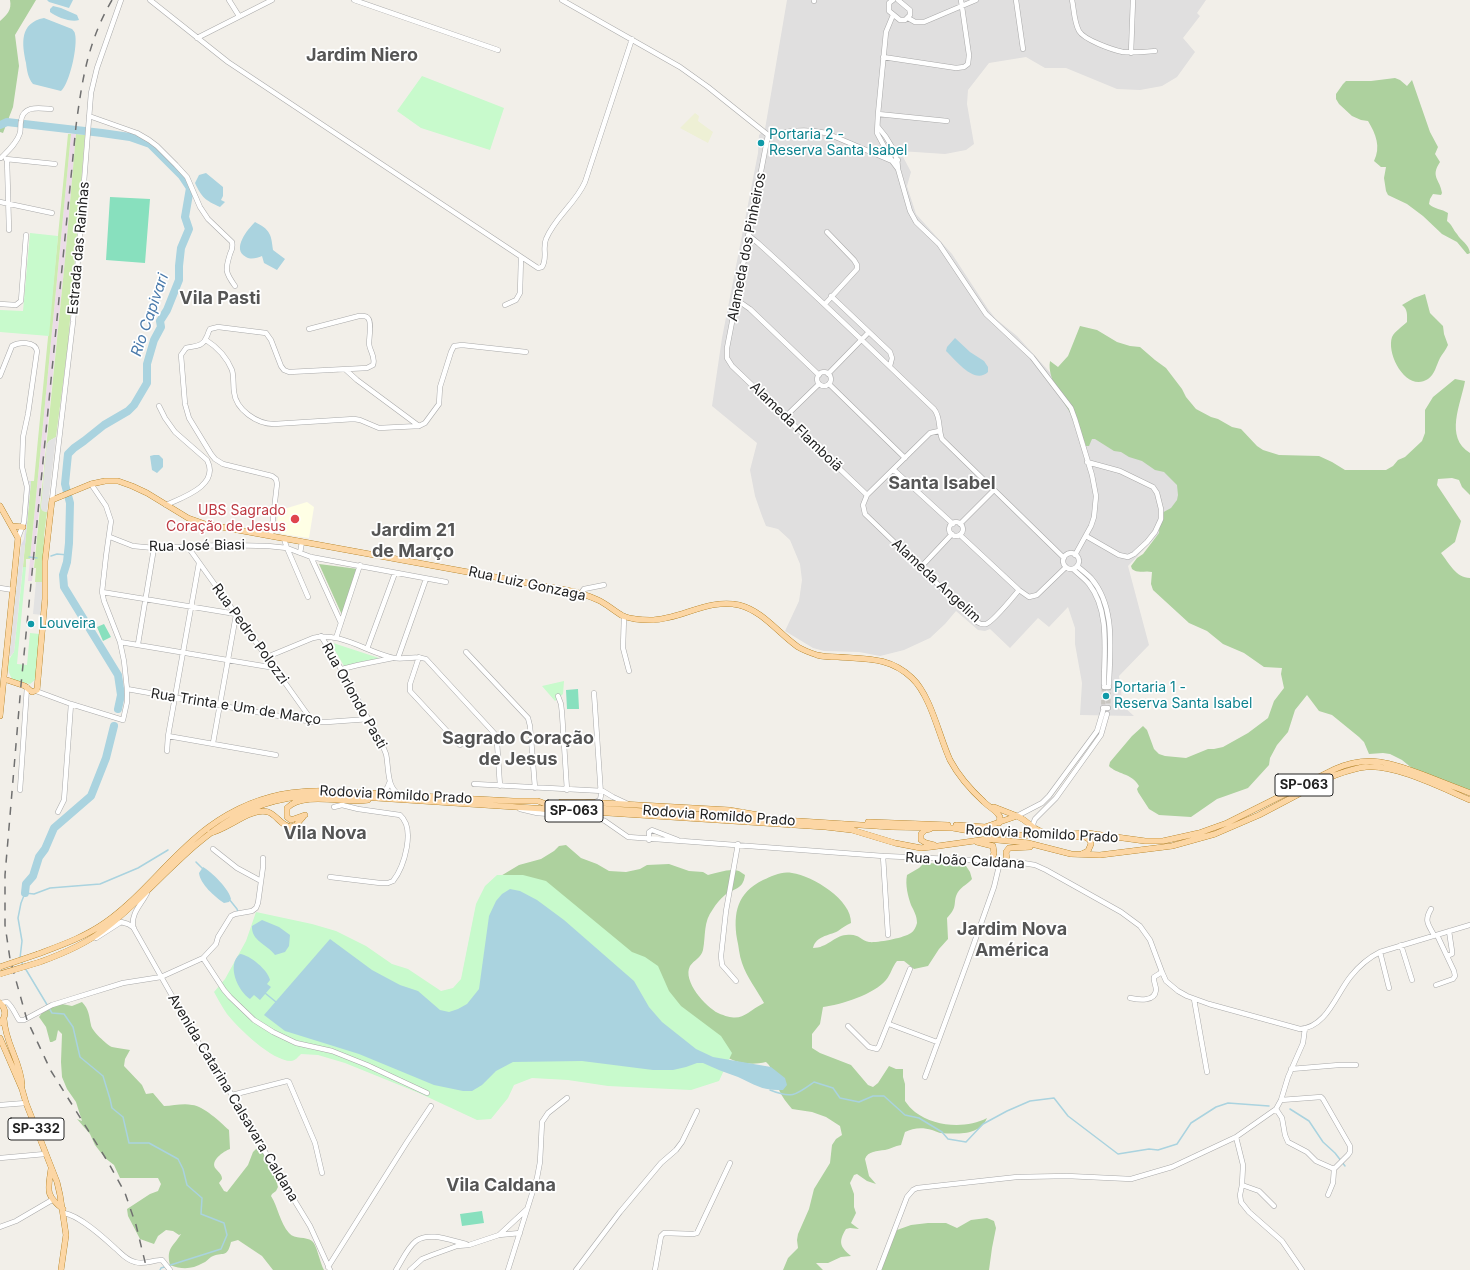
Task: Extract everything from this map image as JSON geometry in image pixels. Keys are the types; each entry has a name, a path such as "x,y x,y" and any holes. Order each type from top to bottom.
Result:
{"main road":[{"name":"Rua Luiz Gonzaga","path":"52,500 90,484 105,481 118,481 132,486 196,522 581,593 599,600 624,616 637,619 658,620 680,615 706,606 722,604 738,605 760,615 799,648 819,656 863,657 890,664 902,670 916,682 924,693 951,761 966,783 996,811 999,816 999,823"},
{"path":"2,679 31,687 38,677 45,599 45,561 52,500"},
{"path":"0,506 18,538 2,679 0,716"},
{"path":"12,526 23,527"},
{"name":"Rodovia Romildo Prado","path":"0,967 78,938 107,921 200,835 221,819 268,797 284,793 316,790 513,801 538,801 546,804 879,826 956,827 970,831 1020,835 1041,836 1048,834 1087,833 1152,841 1179,838 1200,833 1228,823 1335,769 1347,764 1362,761 1378,761 1394,764 1470,793"},
{"name":"Rodovia Romildo Prado","path":"0,974 41,961 85,942 120,917 148,889 217,827 243,812 276,800 297,796 315,795 375,798 842,828 863,832 895,843 921,848 988,839 1016,841 1066,853 1100,856 1172,846 1191,842 1215,834 1237,825 1333,776 1348,770 1366,767 1382,767 1398,771 1470,801"},
{"path":"208,834 219,831 244,817 260,811 268,812 285,826 293,827 305,815 291,820 287,817 287,808 300,801 327,800 358,802 375,798"},
{"path":"538,801 594,802 729,810 749,812 761,816 876,822 934,823 956,827"},
{"name":"Rua Luiz Gonzaga","path":"989,806 1017,816 1034,828 1048,834"},
{"path":"991,862 994,853 993,846 990,844 970,841 936,845 926,843 921,840 921,834 928,829 985,827 1017,816"},
{"path":"1004,862 1006,852 1011,847 1030,847 1066,853 1086,853 1090,848 1090,840 1085,837 1065,838 1048,834"},
{"name":"SP-332","path":"0,1003 5,1010 2,1021 21,1074 22,1089"},
{"name":"SP-332","path":"0,1038 22,1089 57,1182 63,1211 66,1240 61,1270"},
{"name":"SP-332","path":"51,1168 49,1193 52,1200"},
{"path":"49,1183 57,1182"},
{"path":"60,1195 52,1200 63,1211"}],"street":[{"name":"Estrada das Rainhas","path":"52,500 73,322 91,93 95,73 121,0"},
{"path":"150,0 228,62 538,268 544,265 546,240 560,216 581,191 585,182 632,39"},
{"path":"229,0 239,16"},
{"path":"197,38 272,0"},
{"path":"354,0 498,50"},
{"path":"562,0 693,75 768,135 789,130 815,130 826,133 892,161 898,160"},
{"path":"889,1 888,8 893,15 905,20 910,15 910,10 898,0"},
{"path":"883,57 956,68 964,67 968,64 970,56 961,0"},
{"path":"908,18 915,22 924,22 976,0"},
{"path":"1016,0 1023,49"},
{"path":"1072,0 1077,26 1081,34 1107,47 1122,52 1131,53 1155,51"},
{"path":"1131,53 1133,0"},
{"path":"893,15 887,28 883,57 878,114 878,133 892,161 898,169"},
{"path":"0,158 20,133 23,114 30,108 51,109"},
{"path":"878,114 947,120"},
{"path":"90,116 143,136 157,146 182,171 190,184 204,214 232,242 226,270 235,286"},
{"path":"878,127 887,139 898,160 898,169 910,211 916,222 939,244 986,314 1032,357 1070,408 1075,419 1088,462 1095,486 1096,496 1094,517 1086,536 1075,555"},
{"name":"Alameda dos Pinheiros","path":"727,358 748,235 768,135"},
{"path":"0,158 55,164"},
{"path":"7,159 9,230"},
{"path":"0,202 52,213"},
{"path":"825,304 857,269 857,265 827,232"},
{"path":"0,304 16,305 21,301 26,235"},
{"path":"748,235 825,304 860,340 890,366 936,411 942,440 1064,558"},
{"path":"505,305 516,300 520,293 521,257"},
{"path":"831,296 890,352 892,358 890,366"},
{"path":"737,300 750,309 819,375"},
{"path":"271,536 277,484 276,479 272,476 219,462 211,454 187,412 183,396 181,353 186,348 200,345 206,340 209,330 214,327 263,332 270,337 279,363 286,371 294,372 370,368 374,363 374,358 370,348 369,318 364,315 309,329"},
{"path":"828,374 869,332"},
{"path":"206,340 217,348 230,367 238,406 262,422 274,424 354,419 379,428 419,426 425,423 439,404 440,386 450,352 454,346 462,345 526,352"},
{"path":"0,376 12,346 16,344 30,343 35,346 37,352 22,445 23,472 27,483 23,527 18,538"},
{"name":"Alameda Flamboiã","path":"727,358 732,366 867,495"},
{"path":"346,370 357,380 419,426"},
{"path":"819,375 823,373 828,374"},
{"path":"828,374 830,379 829,384"},
{"path":"819,375 817,378 819,384"},
{"path":"785,417 819,384"},
{"path":"819,384 825,386 829,384"},
{"path":"829,384 905,458"},
{"path":"159,406 175,432 207,460 210,465 210,471 205,483 197,490 166,505"},
{"path":"867,495 930,433 939,431"},
{"path":"1086,536 1119,555 1128,557 1134,554 1147,542 1155,532 1161,519 1161,509 1157,493 1153,487 1120,472 1088,462"},
{"path":"894,470 952,524 960,524"},
{"path":"20,790 31,687 71,704 120,719 126,702 127,689 120,642 104,602 102,592 111,521 101,498 90,484"},
{"path":"960,524 994,490"},
{"name":"Alameda Angelim","path":"867,495 863,505 863,510 870,520 977,622 981,624 991,622 1019,590"},
{"path":"952,524 950,530 952,534"},
{"path":"960,524 963,530 960,535"},
{"path":"920,567 952,534"},
{"path":"952,534 956,536 960,535 1019,590 1029,597 1034,596 1066,567 1075,567"},
{"name":"Rua José Biasi","path":"110,537 133,546 154,548 248,544 287,548 311,557 446,582"},
{"path":"284,539 308,597"},
{"path":"300,553 302,542"},
{"name":"Rua Pedro Polozzi","path":"188,547 313,722"},
{"path":"138,644 154,548"},
{"path":"1066,567 1063,563 1064,558 1068,554 1075,555 1079,561 1075,567"},
{"path":"311,557 341,623"},
{"path":"167,751 168,736 199,564"},
{"path":"336,638 360,565"},
{"path":"1075,567 1089,585 1099,604 1104,632 1106,685"},
{"path":"367,649 394,573"},
{"path":"396,658 426,578"},
{"path":"581,593 584,589 604,585"},
{"path":"0,588 13,590"},
{"path":"102,592 191,606 236,615 221,706 213,743"},
{"path":"624,616 623,648 628,671"},
{"path":"267,657 321,636 336,638 396,658"},
{"name":"Rua Orlondo Pasti","path":"321,636 342,669 369,719 385,753 390,781"},
{"path":"120,642 275,668"},
{"path":"466,652 524,713 529,721 535,788"},
{"path":"419,657 410,684 410,691 460,745"},
{"path":"342,669 396,658 419,657 426,659 495,734 497,742 500,786"},
{"name":"Rua Trinta e Um de Março","path":"127,689 313,722 369,719"},
{"path":"594,693 601,799 594,802"},
{"path":"558,696 562,708 567,790"},
{"path":"58,812 64,800 71,704"},
{"path":"1017,816 1042,803 1049,796 1097,731 1103,710 1108,708"},
{"path":"1034,828 1033,824 1035,820 1056,798 1101,735 1105,727 1107,714"},
{"path":"168,736 276,755"},
{"path":"316,790 382,793 387,788 390,781"},
{"path":"390,781 397,793 403,795"},
{"path":"474,784 600,791 630,804"},
{"path":"330,877 380,883 388,883 393,881 402,862 408,842 406,822 400,815 358,809 342,805 334,807"},
{"name":"Rua João Caldana","path":"513,807 537,813 598,818 605,821 628,838 738,844 883,856 1027,863 1046,870 1121,912 1140,926 1150,940 1162,972 1172,987 1178,991 1194,999 1294,1028 1305,1028"},
{"path":"649,840 649,832 652,830 683,842"},
{"path":"736,981 722,965 721,956 738,844"},
{"path":"212,849 237,868 261,881"},
{"path":"883,856 888,935"},
{"path":"0,1003 7,1002 20,1020 24,1020 52,1005 123,982 161,978 203,958 216,944 218,937 231,916 252,911 256,908 263,867 262,858"},
{"path":"925,1077 1004,862"},
{"path":"134,928 132,921 134,912 142,903 148,889"},
{"path":"1431,909 1427,919 1454,971 1454,978 1436,985"},
{"path":"41,961 80,948 121,922 134,928"},
{"path":"879,1270 907,1197 912,1190 917,1188 1018,1177 1067,1176 1132,1179 1172,1167 1236,1137 1276,1109 1281,1100 1291,1069 1303,1043 1305,1028 1317,1023 1323,1017 1350,977 1370,957 1401,945 1470,925"},
{"name":"Avenida Catarina Calsavara Caldana","path":"134,928 205,1054 232,1095 310,1226 329,1269"},
{"path":"1447,956 1452,954 1448,931"},
{"path":"1401,945 1412,980"},
{"path":"1380,952 1389,988"},
{"path":"203,958 230,997 254,1020 273,1032 296,1043 332,1051 367,1065 427,1093"},
{"path":"848,1026 869,1047 877,1049 889,1024 910,969"},
{"path":"1130,998 1146,1000 1151,997 1156,989 1154,976 1162,972"},
{"path":"1194,999 1207,1072"},
{"path":"889,1024 937,1042"},
{"path":"1291,1069 1339,1064 1356,1066"},
{"path":"232,1095 272,1084 287,1081 289,1082 315,1143 322,1172"},
{"path":"1281,1100 1317,1097 1323,1099 1350,1149 1348,1155 1334,1169 1333,1183 1328,1195"},
{"path":"508,1270 537,1178 540,1162 542,1122 548,1113 567,1098"},
{"path":"0,1105 26,1102"},
{"path":"329,1269 407,1142 431,1106"},
{"path":"1276,1109 1282,1118 1285,1135 1288,1142 1307,1152 1320,1163 1334,1169"},
{"path":"576,1270 620,1212 661,1163 676,1150 682,1142 697,1111"},
{"path":"1236,1137 1241,1152 1243,1165 1240,1198 1243,1206 1282,1241 1302,1270"},
{"path":"0,1158 46,1154"},
{"path":"654,1270 661,1236 664,1233 697,1233 730,1163"},
{"path":"1242,1185 1259,1191 1274,1206"},
{"path":"0,1227 16,1221 52,1200"},
{"path":"499,1235 528,1207"},
{"path":"63,1211 71,1214 103,1238 125,1258 134,1262 145,1263 161,1260 165,1262 169,1269"},
{"path":"410,1270 422,1259 457,1246 470,1245 499,1235 520,1233"},
{"path":"396,1270 412,1245 423,1238 436,1238 470,1245"}],"shaded area":[{"path":"787,0 1206,0 1197,13 1200,16 1183,38 1195,52 1177,77 1162,86 1140,90 1117,89 1066,68 1045,68 1026,57 989,63 968,90 967,104 974,144 966,150 945,154 900,151 911,172 907,186 916,214 952,254 996,319 1017,336 1056,379 1154,459 1187,491 1180,512 1128,566 1149,645 1119,676 1123,706 1134,716 1080,715 1082,683 1075,644 1075,628 1068,607 1049,627 1038,618 1010,648 990,629 985,631 978,630 956,611 930,638 904,650 880,656 859,652 824,651 813,648 785,631 799,601 802,580 800,564 790,540 778,529 766,526 762,516 755,496 750,470 757,443 712,406 722,338 758,153 759,135 765,129"},
{"path":"695,113 699,116 698,121 713,132 708,143 680,128"},
{"path":"71,134 76,134 65,260 32,581 28,581"},
{"path":"56,437 47,512 41,509 47,444"},
{"path":"29,481 31,481 25,545 21,545 24,539 30,485"},
{"name":"UBS Sagrado Coração de Jesus","path":"307,502 314,507 309,538 282,534 276,528 279,508 284,509"},
{"path":"21,545 25,545 14,652 9,658"},
{"path":"36,582 43,582 42,615 33,614"}],"green space":[{"path":"10,0 36,0 15,35 19,66 13,107 3,133 0,132 0,21 8,12"},
{"path":"422,76 504,108 490,150 421,128 397,111"},
{"path":"1395,78 1407,86 1412,80 1430,132 1438,147 1435,154 1440,162 1436,171 1436,178 1442,193 1441,195 1433,194 1429,204 1448,213 1447,221 1467,245 1470,253 1468,254 1457,242 1442,234 1423,216 1407,204 1388,195 1384,178 1386,167 1381,167 1374,161 1377,151 1377,141 1371,126 1368,121 1352,116 1339,104 1336,99 1336,94 1346,81 1371,81"},
{"path":"68,134 71,134 30,559 26,559 26,567 23,567 31,481 34,481"},
{"path":"76,134 85,135 68,344 56,437 47,444 41,508 43,511 47,512 44,536 43,582 35,582 36,568 34,568"},
{"path":"110,197 150,199 145,263 106,260"},
{"path":"30,233 58,236 49,336 0,332 0,310 23,311"},
{"path":"1425,294 1430,313 1443,326 1448,345 1432,375 1428,379 1420,382 1413,381 1406,377 1400,370 1395,362 1391,345 1393,335 1407,322 1406,311 1402,305"},
{"path":"1080,326 1097,330 1117,342 1140,347 1166,368 1196,409 1232,427 1241,429 1257,446 1263,450 1279,455 1319,456 1345,470 1386,470 1393,466 1398,460 1405,457 1422,441 1425,433 1425,410 1433,397 1455,379 1465,381 1456,420 1456,429 1462,446 1470,453 1470,495 1462,487 1459,480 1452,478 1438,479 1437,485 1461,521 1455,542 1441,553 1457,573 1461,576 1470,578 1470,793 1413,769 1402,760 1390,754 1369,754 1364,742 1359,737 1332,715 1319,711 1307,695 1295,710 1288,732 1277,745 1270,758 1269,765 1248,788 1217,799 1191,817 1159,815 1149,809 1138,792 1137,789 1139,786 1136,782 1109,766 1110,762 1132,736 1143,726 1147,730 1154,749 1159,754 1165,756 1186,758 1208,749 1223,747 1248,733 1268,718 1274,701 1284,688 1281,674 1282,668 1264,667 1244,653 1223,644 1207,631 1189,623 1153,590 1151,584 1152,572 1137,571 1132,569 1131,566 1137,558 1143,554 1159,533 1160,514 1171,508 1177,500 1177,485 1164,472 1155,470 1142,461 1129,457 1121,452 1114,451 1095,439 1092,439 1089,446 1086,446 1078,426 1051,377 1050,369 1050,361 1058,367 1068,356"},
{"path":"319,564 358,569 342,615"},
{"path":"23,567 26,567 17,664 27,665 30,633 40,634 36,679 30,684 13,680 8,669 10,658 14,652"},
{"path":"104,624 111,637 103,641 97,627"},
{"path":"330,642 382,659 344,666"},
{"path":"564,681 563,694 555,701 542,686"},
{"path":"578,689 579,709 567,709 566,690"},
{"path":"566,845 581,858 597,864 609,871 626,872 640,869 647,865 669,864 689,871 703,872 708,875 735,870 745,875 740,886 723,897 710,914 706,924 702,953 690,966 688,972 689,979 696,993 707,1005 718,1013 733,1017 743,1016 764,1003 744,968 740,957 736,930 739,905 747,891 754,885 777,874 792,873 801,875 820,884 830,890 838,898 850,914 851,923 838,931 823,937 817,941 813,948 822,946 838,937 846,935 854,935 866,941 873,942 908,935 913,931 917,920 908,894 906,883 907,875 919,868 924,863 966,866 972,879 961,888 956,895 953,910 947,918 948,939 939,949 928,966 914,969 904,961 897,961 886,980 874,990 848,1001 823,1007 820,1024 812,1034 812,1048 820,1053 851,1065 868,1085 873,1087 878,1083 889,1066 896,1069 903,1069 905,1101 914,1111 932,1121 951,1125 960,1125 979,1122 987,1118 984,1124 967,1133 953,1134 940,1133 925,1128 918,1128 905,1132 901,1145 868,1154 865,1159 869,1176 876,1184 867,1181 857,1174 854,1175 850,1183 854,1194 854,1207 856,1213 851,1223 859,1229 846,1229 842,1237 841,1244 844,1250 851,1256 841,1257 828,1263 816,1263 823,1270 783,1270 788,1258 798,1248 798,1234 809,1209 814,1189 830,1163 832,1145 836,1139 842,1135 840,1126 826,1117 812,1112 792,1109 779,1090 773,1071 766,1062 737,1062 728,1058 499,877 519,865 541,859 559,846"},
{"path":"497,875 523,875 546,881 632,952 645,957 658,966 669,991 681,1006 721,1036 732,1053 719,1081 691,1090 608,1086 568,1080 532,1078 514,1085 508,1098 491,1119 477,1120 419,1093 345,1063 318,1055 301,1054 292,1061 283,1060 265,1050 239,1027 227,1014 214,992 225,979 246,941 256,912 312,924 336,931 366,946 392,964 408,969 441,991 453,988 461,979 476,904 485,886"},
{"path":"82,1002 87,1010 92,1027 100,1037 112,1047 130,1050 125,1059 124,1066 142,1085 146,1094 153,1093 164,1106 189,1104 202,1108 229,1130 230,1149 221,1154 214,1163 214,1166 221,1176 222,1179 219,1183 224,1191 227,1192 248,1165 253,1152 258,1147 267,1152 272,1160 278,1187 271,1196 283,1225 291,1235 310,1240 314,1243 324,1270 273,1270 262,1256 238,1240 231,1242 228,1251 224,1254 215,1255 204,1263 195,1267 179,1268 170,1265 169,1255 171,1248 181,1234 179,1235 173,1231 166,1230 158,1236 154,1244 140,1239 128,1216 127,1209 150,1194 158,1191 161,1184 158,1178 120,1178 114,1165 105,1158 95,1145 90,1134 77,1119 82,1121 76,1102 67,1089 62,1077 62,1034 58,1030 56,1040 50,1042 46,1027 39,1017 50,1007 62,1004 72,1006"},
{"path":"482,1211 484,1223 462,1226 460,1214"},
{"path":"987,1218 994,1221 996,1228 989,1270 878,1270 881,1258 893,1234 897,1230 911,1225 928,1223 946,1223 957,1228 971,1220"}],"water":[{"path":"47,0 73,0 69,8"},
{"path":"53,6 77,15 79,20 68,20 56,16 50,12 50,9"},
{"path":"44,18 72,29 75,33 76,39 72,64 67,80 61,91 33,84 27,72 23,42 24,35 30,24"},
{"path":"206,173 223,187 223,196 221,200 225,202 220,207 204,198 195,183 199,175"},
{"path":"255,222 267,230 273,250 285,259 277,270 264,263 262,256 256,258 246,257 240,249 242,239"},
{"path":"955,338 970,352 984,361 988,367 988,372 983,375 971,373 960,365 946,351 947,347"},
{"path":"159,455 163,459 163,467 157,473 152,470 150,456"},
{"path":"203,867 224,886 230,895 231,899 229,902 224,903 212,894 205,886 199,873"},
{"path":"510,889 520,891 537,900 564,920 634,981 649,1007 662,1022 696,1049 713,1057 771,1067 785,1078 787,1085 783,1090 770,1090 703,1063 697,1063 673,1070 653,1070 582,1061 513,1062 496,1071 482,1085 472,1091 463,1091 434,1085 359,1054 285,1031 264,1015 330,939 372,970 400,985 418,991 440,1010 449,1012 458,1009 467,1004 479,989 489,916 496,901 502,894"},
{"path":"262,920 279,927 290,935 289,946 285,952 275,955 254,935 252,926"},
{"path":"240,954 253,960 269,976 270,980 267,984 271,987 260,1000 254,995 250,999 241,990 235,978 234,965"}],"waterway":[{"name":"Rio Capivari","path":"0,125 7,122 130,137 150,144 182,176 190,188 185,217 189,229 181,248 179,280 167,310 160,321 161,327 154,340 147,364 147,383 134,405 128,411 104,425 68,454 65,484 70,503 69,543 67,562 63,575 64,587 118,675 121,695 118,709"},
{"path":"51,556 57,554 68,555"},
{"path":"29,557 37,558"},
{"name":"Rio Capivari","path":"25,893 26,884 33,876 39,857 45,849 54,828 91,796 106,758 114,726"},
{"path":"23,965 20,958 22,941 18,918 25,893 34,894 50,888 100,884 138,868 168,850"},
{"path":"196,862 203,869"},
{"path":"229,899 238,912"},
{"name":"Rio Capivari","path":"25,968 52,1013 64,1014 73,1027 80,1057 103,1076 112,1108 123,1117 129,1143 149,1143 178,1159 183,1169 187,1185 202,1198 201,1214 224,1223 227,1235 221,1249 161,1268 160,1270"},
{"path":"265,993 276,1002"},
{"path":"770,1090 789,1095 798,1093 814,1082 833,1088 840,1098 859,1102 873,1096 884,1096 905,1115 919,1118 942,1132 948,1139 966,1142 983,1124 1007,1111 1030,1101 1054,1098 1068,1116 1118,1154 1149,1149 1158,1150 1177,1144 1191,1123 1216,1107 1228,1103 1269,1106"},
{"path":"1290,1109 1309,1121 1323,1142 1335,1153 1345,1166"}],"tunnel":[{"path":"1108,710 1109,684"},
{"path":"1103,711 1104,685"}],"railway":[{"path":"112,0 97,31 87,61 76,126 21,685 5,875 5,925 10,959 27,1020 51,1071 108,1162 125,1193 136,1225 147,1270"}],"place":[{"name":"Portaria 2 - Reserva Santa Isabel","path":"761,143"},
{"name":"UBS Sagrado Coração de Jesus","path":"295,519"},
{"name":"Louveira","path":"31,624"},
{"name":"Portaria 1 - Reserva Santa Isabel","path":"1106,696"}],"district":[{"name":"Jardim Niero","path":"362,56"},
{"name":"Vila Pasti","path":"220,299"},
{"name":"Santa Isabel","path":"942,484"},
{"name":"Jardim 21 de Março","path":"413,541"},
{"name":"Sagrado Coração de Jesus","path":"518,749"},
{"name":"Vila Nova","path":"325,834"},
{"name":"Jardim Nova América","path":"1012,940"},
{"name":"Vila Caldana","path":"501,1186"}]}
